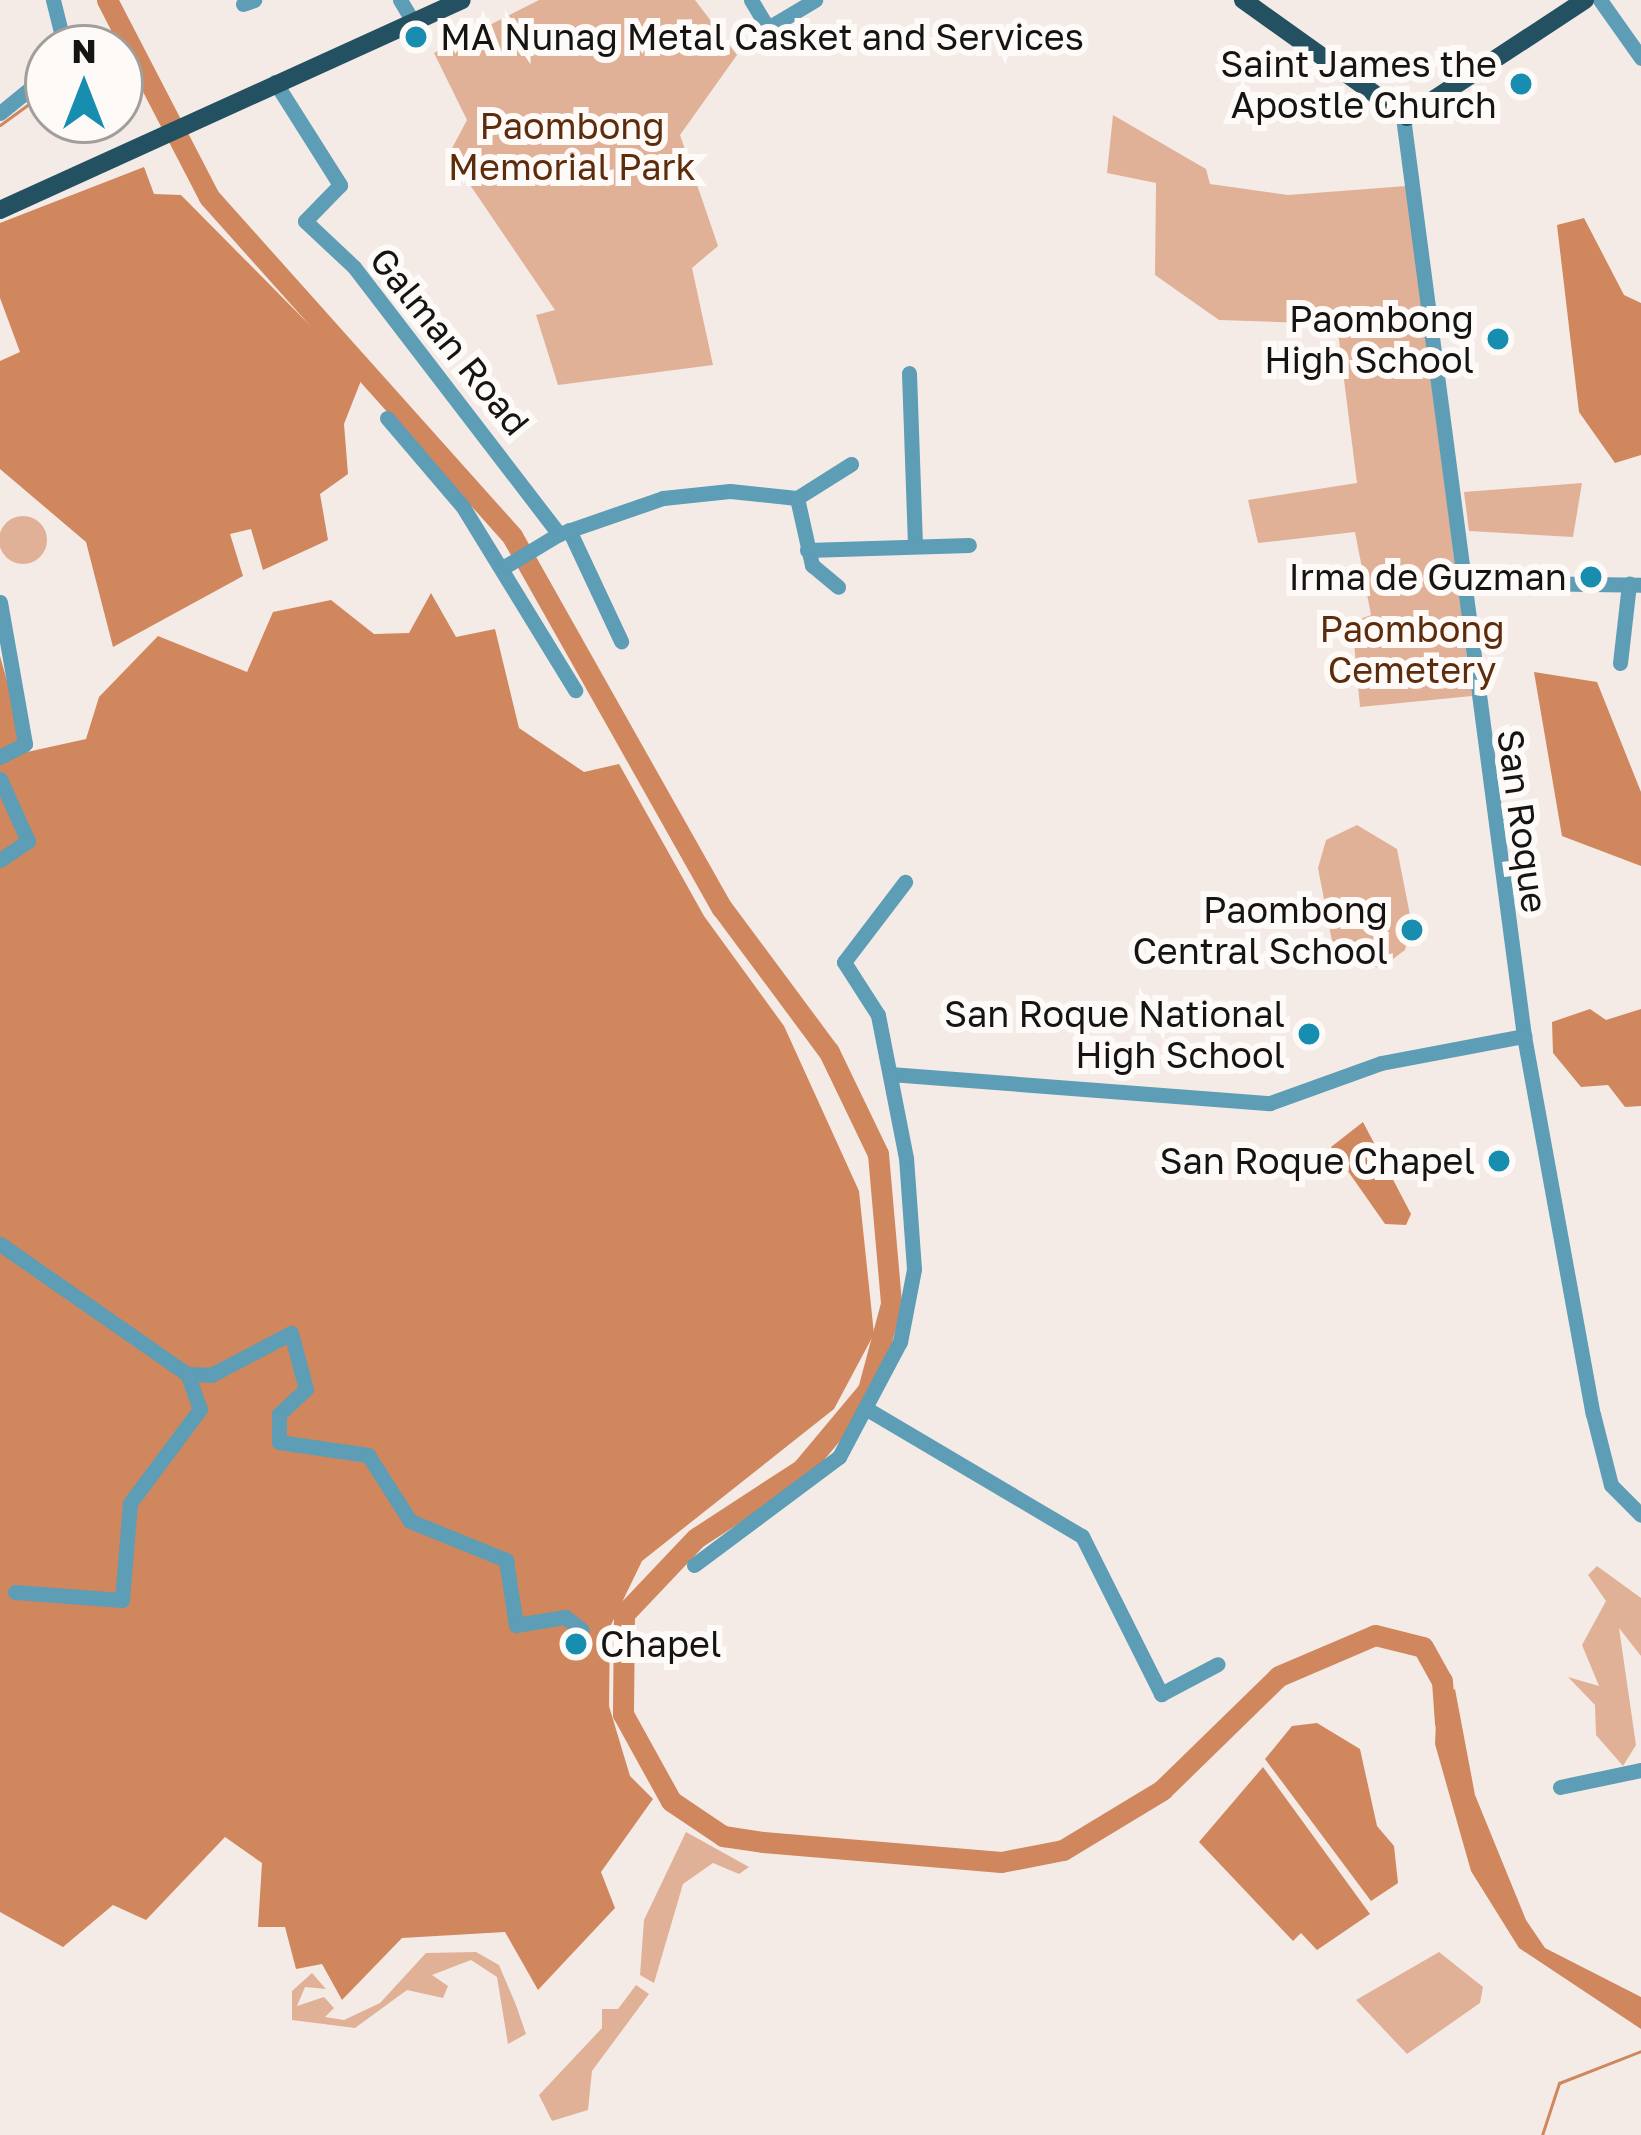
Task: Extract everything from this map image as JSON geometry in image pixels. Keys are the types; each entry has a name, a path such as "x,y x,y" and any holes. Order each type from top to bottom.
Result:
{"main road":[{"path":"0,211 461,0"},
{"path":"1243,0 1403,117 1585,0"}],"street":[{"path":"400,0 412,20"},
{"path":"751,0 767,28 815,0"},
{"path":"1600,0 1641,58"},
{"name":"Galman Road","path":"274,82 340,185 305,220 354,267 564,532"},
{"path":"0,113 24,94"},
{"name":"San Roque","path":"1403,117 1460,582 1524,1036 1593,1414 1611,1485 1641,1515"},
{"path":"909,373 915,546"},
{"path":"387,418 510,564 575,690"},
{"path":"510,564 564,532 663,498 797,499 850,464"},
{"path":"797,499 817,574 838,587"},
{"path":"564,532 620,641"},
{"path":"808,550 969,545"},
{"path":"1460,582 1635,585 1620,663"},
{"path":"0,602 25,744 0,757"},
{"path":"0,779 28,841 0,860"},
{"path":"694,1565 824,1471 872,1412 914,1269 890,1074 878,1015 844,962 905,882"},
{"path":"890,1074 1270,1102 1381,1063 1524,1036"},
{"path":"0,1244 187,1374 212,1375 291,1333 306,1389 279,1414 279,1442 368,1455 410,1521 506,1560 516,1625 565,1617 582,1630"},
{"path":"15,1592 120,1602 130,1503 191,1399 187,1374"},
{"path":"872,1412 1082,1536 1161,1694 1217,1664"},
{"path":"1560,1787 1641,1770"}],"green space":[{"name":"Paombong Memorial Park","path":"539,0 695,0 737,55 680,135 718,246 692,268 713,365 558,385 536,315 555,310 449,154 467,120 434,53"},
{"name":"Paombong Cemetery","path":"1113,115 1206,169 1210,184 1288,195 1406,186 1472,696 1360,707 1352,622 1371,615 1355,532 1258,543 1248,500 1357,483 1337,324 1219,320 1155,275 1156,183 1107,173"},
{"path":"1582,483 1573,537 1469,531 1464,492"},
{"path":"23,516 40,523 47,540 40,557 23,564 6,557 -1,540 6,523"},
{"path":"1357,825 1397,849 1412,925 1405,950 1381,968 1352,963 1332,941 1318,868 1326,840"},
{"path":"1597,1566 1641,1598 1641,1656 1619,1628 1636,1745 1623,1766 1596,1735 1595,1705 1568,1677 1599,1686 1582,1645 1606,1601 1588,1575"},
{"path":"686,1832 749,1867 739,1874 713,1863 683,1884 654,1983 640,1975 644,1920"},
{"path":"476,1952 499,1965 516,2005 526,2034 508,2044 497,1977 471,1960 432,1975 448,1986 443,1998 407,1990 355,2028 292,2020 292,1991 312,1973 326,1989 305,1987 297,2006 324,1997 334,2008 325,2017 344,2020 380,2003 426,1953"},
{"path":"1439,1952 1483,1987 1480,2003 1407,2054 1356,2000"},
{"path":"636,1985 649,1994 592,2071 588,2110 552,2121 539,2095 602,2028 602,2009 618,2009"}],"shaded area":[{"path":"144,167 154,194 181,195 362,378 344,424 348,474 320,494 328,540 263,570 251,529 230,534 243,576 113,647 86,542 0,469 0,361 20,352 0,298 0,223"},
{"path":"1584,218 1624,295 1641,303 1641,455 1615,463 1579,412 1557,225"},
{"path":"431,593 456,637 495,629 519,728 584,772 619,764 704,916 784,1026 859,1191 874,1334 834,1409 642,1561 610,1627 609,1706 630,1776 653,1799 601,1872 615,1908 538,1990 505,1932 402,1938 342,2000 322,1964 296,1969 285,1927 258,1927 262,1863 225,1837 146,1920 113,1905 63,1947 0,1912 0,656 27,752 86,739 99,697 158,636 247,672 273,612 331,600 374,634 409,633"},
{"path":"1534,672 1597,682 1641,792 1641,866 1562,836"},
{"path":"1590,1009 1606,1020 1641,1009 1641,1106 1625,1107 1608,1085 1581,1087 1553,1053 1552,1022"},
{"path":"1363,1122 1411,1214 1406,1225 1385,1224 1331,1147"},
{"path":"1455,1689 1475,1795 1526,1920 1545,1948 1641,1997 1641,2029 1519,1948 1471,1871 1435,1744 1437,1699"},
{"path":"1317,1723 1360,1749 1377,1826 1394,1846 1398,1883 1371,1901 1265,1759 1292,1726"},
{"path":"1263,1767 1370,1914 1317,1950 1301,1933 1293,1941 1199,1842"}],"waterway":[{"path":"107,0 209,197 512,536 722,908 829,1052 878,1154 891,1304 868,1390 802,1469 696,1538 624,1614 623,1714 671,1801 723,1836 763,1842 1001,1862 1063,1850 1162,1790 1279,1676 1375,1635 1423,1647 1442,1681 1445,1723"},
{"path":"0,125 24,108"},
{"path":"1542,2135 1559,2083 1641,2051"}],"place":[{"name":"MA Nunag Metal Casket and Services","path":"416,37"},
{"name":"Saint James the Apostle Church","path":"1521,84"},
{"name":"Paombong High School","path":"1498,339"},
{"name":"Irma de Guzman","path":"1591,577"},
{"name":"Paombong Central School","path":"1412,930"},
{"name":"San Roque National High School","path":"1309,1034"},
{"name":"San Roque Chapel","path":"1499,1161"},
{"name":"Chapel","path":"576,1644"}]}
